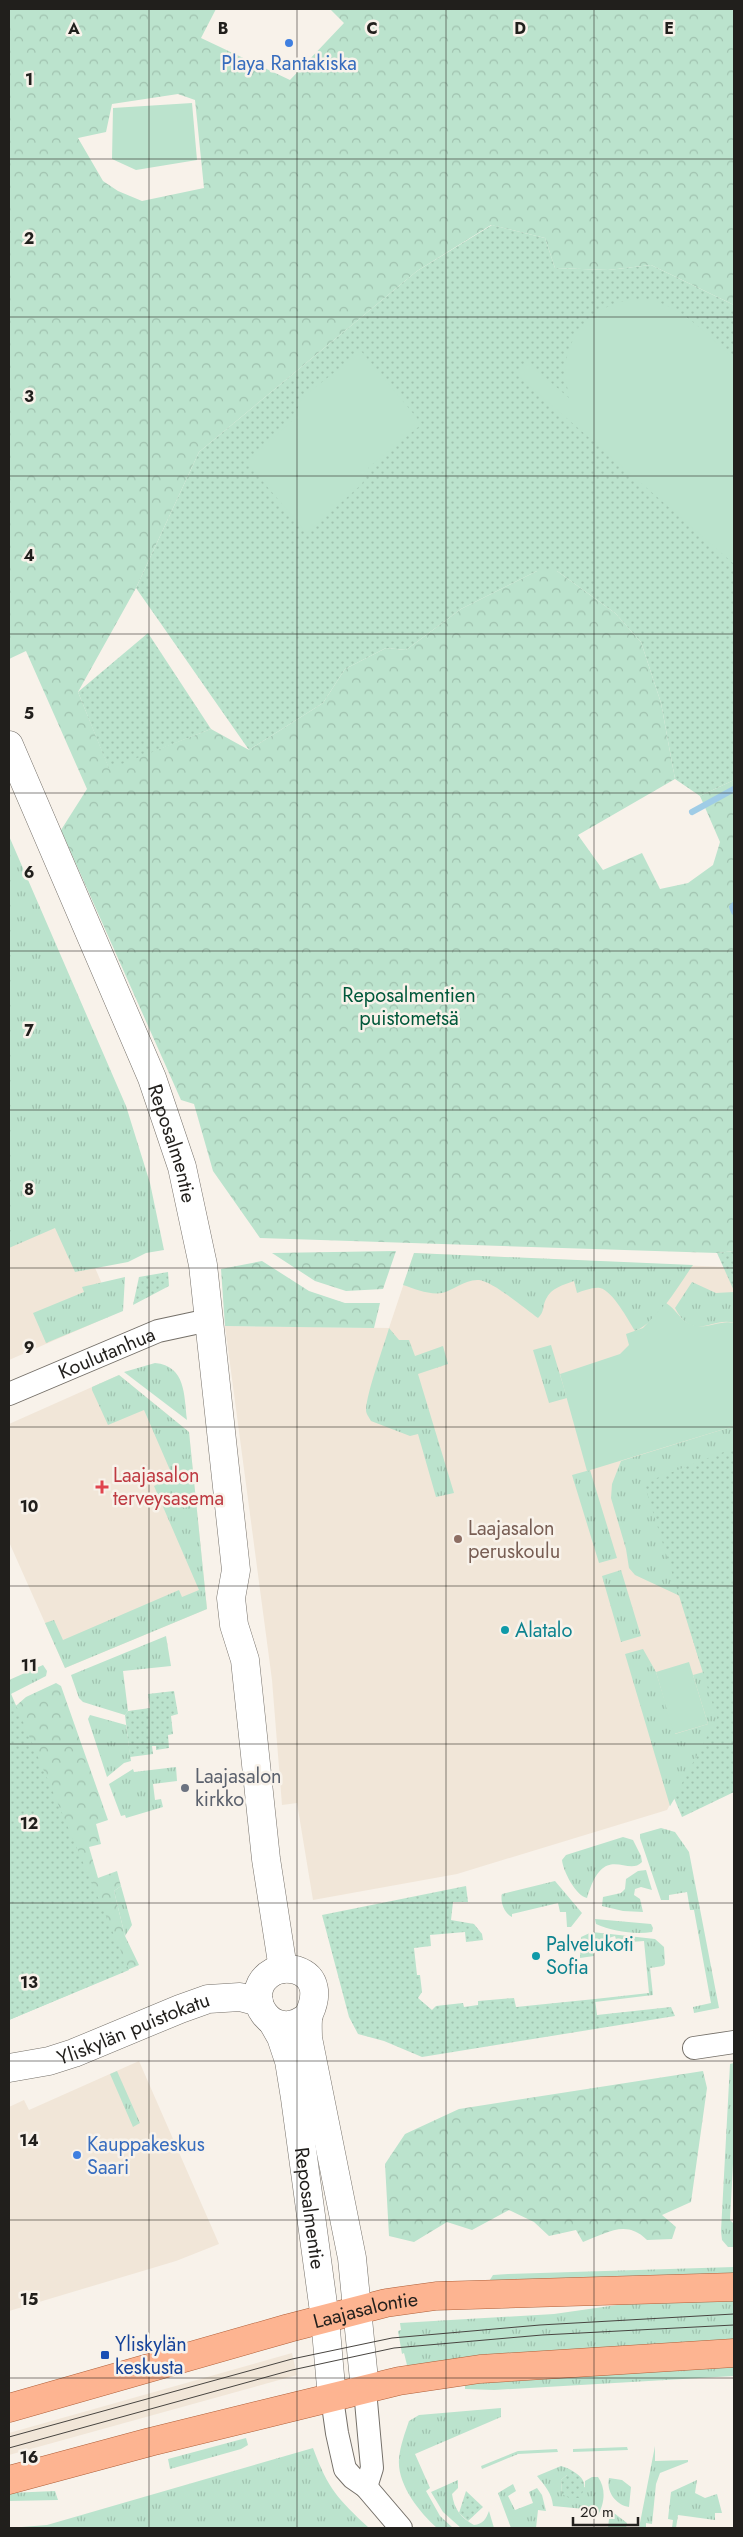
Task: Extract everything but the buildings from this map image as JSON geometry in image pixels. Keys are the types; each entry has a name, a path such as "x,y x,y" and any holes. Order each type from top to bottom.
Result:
{"main road":[{"name":"Laajasalontie","path":"9,2408 326,2318 386,2303 436,2296 734,2287"},
{"path":"9,2480 150,2442 399,2381 480,2369 734,2353"}],"street":[{"name":"Reposalmentie","path":"9,745 152,1078 168,1121 193,1211 203,1265 236,1570 230,1598 234,1625 245,1660 265,1851 283,1969"},
{"name":"Koulutanhua","path":"9,1394 158,1331 186,1323 209,1320"},
{"path":"283,1969 303,1974 313,1986 315,2004 309,2015 292,2025 266,2012 260,1987 264,1980 276,1971 283,1969"},
{"name":"Yliskylän puistokatu","path":"9,2068 49,2062 208,1999 240,1997 266,2012"},
{"name":"Reposalmentie","path":"266,2012 282,2037 290,2070 326,2318 332,2398"},
{"name":"Reposalmentie","path":"309,2015 308,2038 342,2204 359,2310 365,2390"},
{"path":"694,2048 734,2042"},
{"path":"365,2390 372,2468 366,2487"},
{"path":"332,2398 336,2433 345,2469 353,2478 366,2487 401,2528"}],"shaded area":[{"path":"9,1069 115,1314 9,1360"},
{"name":"Laajasalon peruskoulu","path":"414,1253 724,1267 734,1291 734,1448 693,1639 717,1718 667,1810 457,1874 313,1900 297,1803 282,1805 272,1680 225,1326 389,1328"},
{"name":"Laajasalon terveysasema","path":"119,1375 189,1432 207,1609 65,1668 9,1542 9,1424"},
{"name":"Kauppakeskus Saari","path":"139,2061 219,2244 176,2261 9,2311 9,2107 24,2100 29,2110"},
{"path":"292,2353 297,2375 9,2455 9,2433"}],"green space":[{"name":"Reposalmentien puistometsä","path":"9,9 216,9 201,38 290,80 344,23 330,9 734,9 734,305 651,265 608,270 555,268 545,238 491,225 417,271 199,452 136,588 78,692 109,768 211,729 249,750 323,703 345,669 386,648 406,650 461,609 537,571 557,571 615,613 641,642 661,703 675,779 578,835 603,870 642,853 660,889 688,883 713,865 720,842 700,796 734,780 734,1251 717,1253 260,1238 213,1171 194,1104 181,1100 61,830 87,789 26,651 9,659","holes":["178,94 195,100 204,188 142,201 118,191 103,181 78,138 106,132 112,104"]},
{"path":"192,103 197,160 136,170 112,159 113,108"},
{"path":"492,225 545,238 555,268 608,270 651,265 734,305 734,780 700,796 675,779 661,703 641,642 615,613 557,571 537,571 461,609 406,650 386,648 345,669 323,703 249,750 136,588 199,452 417,271"},
{"path":"646,299 672,308 683,315 704,331 734,359 734,564 516,374 526,361 569,398 565,374 567,355 580,328 602,309 616,303"},
{"path":"361,351 422,424 369,467 362,484 307,533 246,462 293,420 302,398"},
{"path":"148,633 211,729 109,769 78,692"},
{"path":"9,836 126,1106 150,1183 164,1250 146,1253 128,1262 75,1272 55,1228 9,1248"},
{"path":"396,1251 383,1289 346,1291 315,1281 272,1253"},
{"path":"734,1251 734,1291 717,1253"},
{"path":"414,1253 693,1265 660,1311 652,1320 635,1331 620,1306 610,1294 600,1288 588,1289 577,1293 574,1281 558,1287 548,1295 542,1313 538,1318 500,1290 479,1280 469,1281 442,1293 422,1291 403,1285"},
{"path":"262,1261 309,1291 345,1303 380,1303 374,1328 225,1326 221,1269"},
{"path":"168,1272 169,1286 133,1305 139,1277"},
{"path":"125,1277 123,1311 46,1343 33,1313 84,1292 82,1287"},
{"path":"692,1282 716,1293 734,1292 734,1323 726,1322 696,1326 689,1324 682,1318 675,1308"},
{"path":"666,1303 683,1320 696,1326 707,1326 724,1322 734,1323 734,1426 587,1471 560,1374 620,1354 629,1345 626,1334 643,1328"},
{"path":"389,1328 399,1340 409,1340 415,1356 443,1346 448,1364 418,1374 454,1493 436,1497 418,1434 410,1436 371,1421 367,1413 369,1392"},
{"path":"551,1345 567,1398 549,1403 533,1350"},
{"path":"155,1363 165,1365 173,1370 182,1383 187,1420 124,1372"},
{"path":"119,1375 189,1432 207,1609 65,1668 45,1623 54,1620 63,1640 179,1590 182,1597 199,1590 154,1486 173,1477 144,1410 108,1425 92,1390 92,1387"},
{"path":"734,1426 734,1653 699,1660 680,1596 635,1575 629,1568 626,1549 611,1498 612,1484 621,1461"},
{"path":"734,1448 734,1792 682,1817 674,1798 717,1718 644,1483"},
{"path":"590,1470 617,1558 599,1563 572,1475"},
{"path":"621,1570 641,1636 621,1642 602,1576"},
{"path":"166,1636 171,1666 123,1671 128,1711 125,1715 83,1702 79,1698 71,1675"},
{"path":"643,1649 656,1672 675,1734 708,1724 693,1675 707,1671 723,1719 670,1806 625,1654"},
{"path":"689,1662 708,1724 674,1734 656,1672"},
{"path":"43,1665 47,1671 46,1676 9,1695 9,1680"},
{"path":"56,1683 61,1686 108,1820 96,1824 101,1844 89,1847 98,1878 117,1871 121,1886 114,1891 125,1936 139,1965 9,2020 9,1712 26,1697"},
{"path":"9,1689 129,1970 9,2020"},
{"path":"174,1691 178,1714 171,1716 173,1734 168,1735 169,1748 156,1750 156,1746 152,1746 153,1754 130,1757 125,1715 128,1711 150,1708 148,1694"},
{"path":"90,1715 126,1725 131,1761 124,1763 107,1777 88,1719"},
{"path":"176,1767 177,1781 153,1784 155,1800 161,1799 163,1807 126,1818 125,1815 121,1816 109,1784 133,1769 134,1772"},
{"path":"661,1828 675,1832 689,1852 719,2008 694,2013 693,2007 711,2003 694,1910 690,1910 687,1892 669,1895 669,1900 661,1900 640,1838 640,1834"},
{"path":"623,1837 633,1840 642,1862 636,1866 608,1865 601,1870 594,1880 587,1898 583,1896 571,1882 562,1860 566,1855"},
{"path":"646,1870 652,1890 641,1887 635,1889 634,1895 640,1899 643,1912 623,1911 602,1906 603,1897 621,1893 625,1889 626,1879 638,1871"},
{"path":"555,1881 582,1913 571,1927 567,1927 566,1912 560,1912 558,1903 512,1914 512,1917 503,1907 502,1894"},
{"path":"121,1886 132,1925 125,1936 114,1891"},
{"path":"466,1886 468,1902 453,1902 451,1920 474,1924 482,1934 483,1940 466,1942 465,1932 430,1935 431,1946 414,1948 417,1975 420,1975 422,1992 418,1998 432,2010 436,2006 463,2003 464,2007 478,2005 478,2001 514,1998 516,2007 595,1999 597,2015 671,2007 675,2016 422,2057 384,2041 358,2034 349,2017 322,1915"},
{"path":"595,1919 651,1924 653,1928 652,1932 623,1932 596,1924"},
{"path":"592,1932 655,1939 664,1947 665,1964 650,1968 653,1995 595,2002 595,1999 649,1993 644,1941 617,1943 615,1936 593,1943 594,1956 580,1958 581,1937"},
{"path":"734,2063 734,2145 730,2220 734,2224 734,2247 728,2247 722,2240 721,2231 730,2064"},
{"path":"117,2071 140,2123 133,2127 110,2074"},
{"path":"703,2071 707,2088 691,2202 662,2215 676,2227 672,2239 647,2240 632,2230 624,2229 608,2232 583,2242 576,2230 549,2236 534,2222 509,2210 472,2230 447,2222 414,2242 389,2236 385,2164 405,2134 459,2109"},
{"path":"734,2267 734,2275 488,2283 493,2275 508,2274"},
{"path":"734,2299 734,2343 408,2369 404,2353 402,2354 398,2331 401,2330 400,2323 554,2314 624,2304"},
{"path":"734,2366 734,2376 494,2390 465,2389 465,2383"},
{"path":"501,2408 501,2417 415,2454 430,2488 426,2491 440,2516 453,2528 437,2528 410,2497 399,2468 400,2454 409,2421 419,2415"},
{"path":"246,2438 248,2445 241,2449 170,2469 168,2459"},
{"path":"655,2446 655,2461 688,2460 688,2462 660,2473 656,2484 652,2524 646,2523 646,2528 639,2528"},
{"path":"627,2447 628,2450 573,2452 573,2449"},
{"path":"313,2448 329,2484 349,2509 369,2528 9,2528 47,2525"},
{"path":"557,2449 558,2452 518,2454 482,2469 481,2466 518,2451"},
{"path":"561,2466 567,2468 567,2475 561,2480 562,2494 585,2487 585,2481 592,2477 598,2477 603,2487 604,2497 597,2517 595,2517 595,2510 553,2506 550,2493 537,2476"},
{"path":"567,2468 583,2480 583,2493 579,2498 569,2498 562,2494 561,2480 567,2475"},
{"path":"609,2478 622,2480 631,2487 629,2507 620,2504 613,2497 609,2488"},
{"path":"458,2480 458,2488 452,2494 454,2504 459,2512 474,2525 484,2521 489,2511 494,2528 461,2528 443,2512 431,2492"},
{"path":"697,2480 695,2493 705,2498 717,2494 722,2513 715,2513 715,2520 678,2515 676,2528 672,2528 673,2520 668,2519 671,2492"},
{"path":"513,2484 516,2491 508,2496 515,2510 533,2503 529,2492 537,2488 542,2495 546,2511 538,2510 536,2528 511,2528 498,2493"},
{"path":"55,2491 58,2500 9,2501 9,2493"},
{"path":"466,2491 483,2507 468,2521 459,2513"},
{"path":"610,2510 627,2523 626,2528 608,2528 609,2519 605,2518"}],"waterway":[{"path":"692,812 734,789"},
{"path":"734,905 732,907 734,912"}],"tram line":[{"path":"9,2437 292,2359 392,2338 540,2325 734,2314"},
{"path":"9,2448 292,2370 394,2348 542,2335 734,2325"}],"place":[{"name":"Playa Rantakiska","path":"289,43"},
{"name":"Laajasalon terveysasema","path":"102,1487"},
{"name":"Laajasalon peruskoulu","path":"458,1539"},
{"name":"Alatalo","path":"505,1630"},
{"name":"Laajasalon kirkko","path":"185,1788"},
{"name":"Palvelukoti Sofia","path":"536,1956"},
{"name":"Kauppakeskus Saari","path":"77,2155"},
{"name":"Yliskylän keskusta","path":"105,2355"}]}
